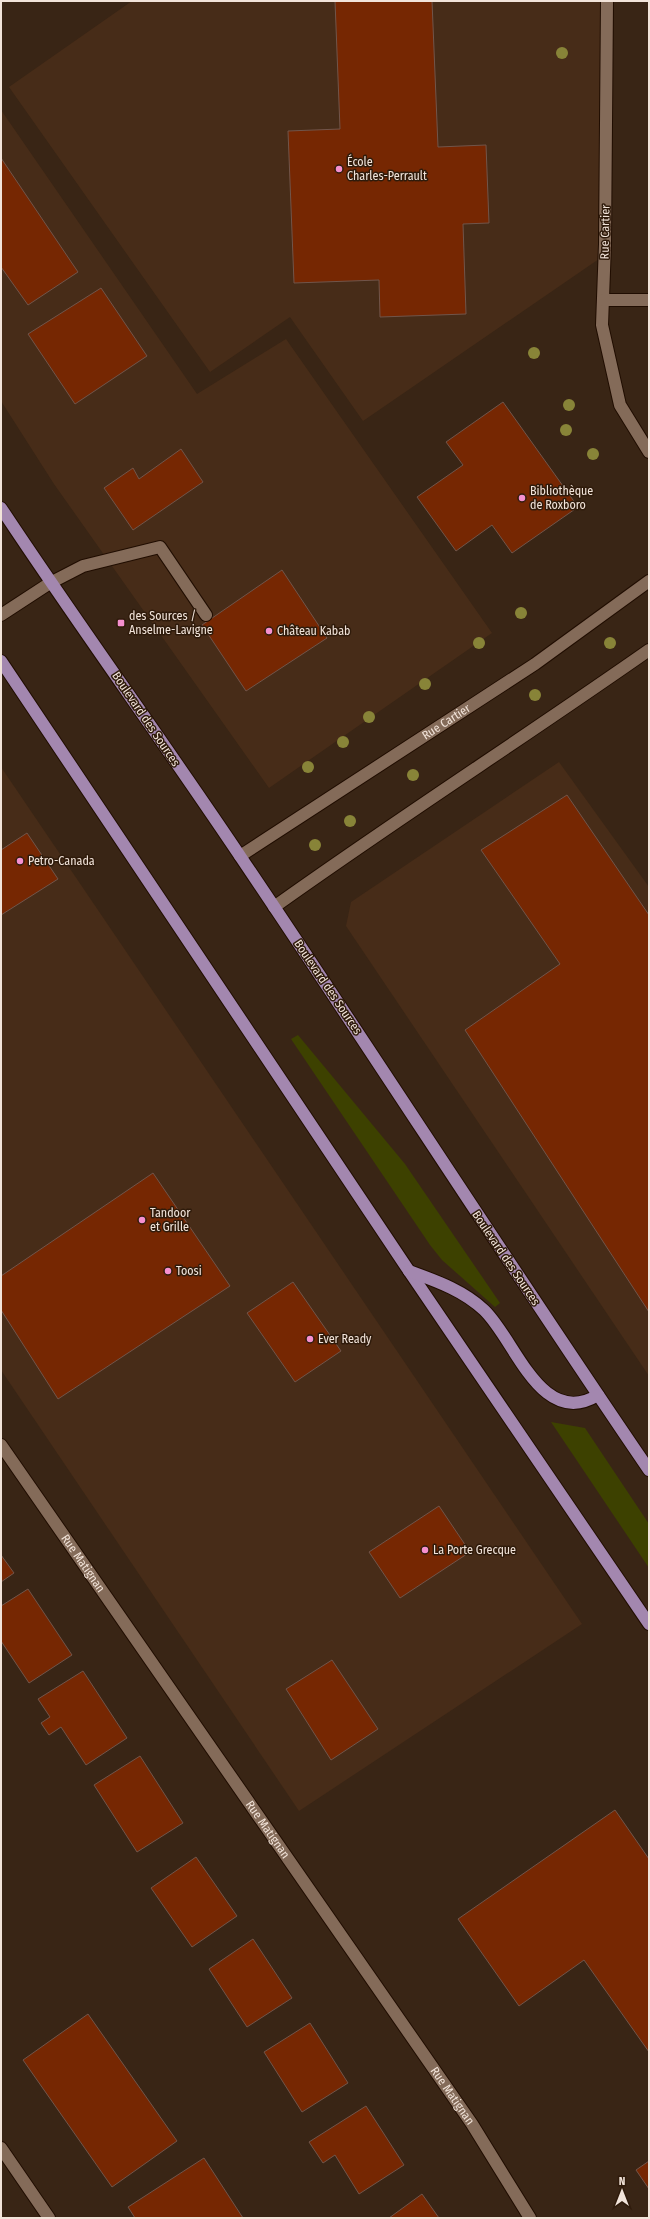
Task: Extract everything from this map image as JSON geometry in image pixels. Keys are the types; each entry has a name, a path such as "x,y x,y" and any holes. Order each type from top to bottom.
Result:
{"main road":[{"name":"Boulevard des Sources","path":"1,508 50,582 240,856 649,1470"},
{"path":"1,661 409,1271 649,1624"},
{"path":"409,1271 453,1288 486,1312 522,1364 544,1391 553,1398 561,1402 573,1402 585,1401 598,1395"}],"street":[{"name":"Rue Cartier","path":"607,1 602,325 620,405 644,433 649,452"},
{"path":"603,300 649,300"},
{"path":"1,615 50,582 83,566 160,547 206,615"},
{"name":"Rue Cartier","path":"240,856 535,664 649,581"},
{"path":"274,907 410,811 564,709 649,650"},
{"name":"Rue Matignan","path":"1,1445 467,2117 530,2218"},
{"path":"1,2148 49,2218"}],"shaded area":[{"name":"École Charles-Perrault","path":"132,1 607,1 612,250 363,421 290,317 210,372 9,87"},
{"path":"1,110 197,394 286,339 492,633 269,788 54,484 1,401"},
{"path":"559,762 649,887 649,1376 346,926 351,902"},
{"path":"1,767 582,1624 299,1811 1,1370"},
{"path":"298,1035 405,1164 500,1303 495,1307 442,1260 430,1245 291,1039"},
{"path":"551,1422 585,1428 649,1524 649,1568"}],"building":[{"path":"335,1 432,1 438,147 486,145 489,223 463,224 466,314 380,317 379,280 294,283 288,131 340,129"},
{"path":"1,158 78,272 28,305 1,267"},
{"path":"101,288 147,356 75,404 28,334"},
{"path":"503,402 578,507 512,553 492,525 456,551 417,497 463,465 446,442"},
{"path":"181,449 203,482 133,530 104,488 133,468 139,479"},
{"path":"282,570 327,638 246,691 202,625"},
{"path":"567,795 649,915 649,1312 465,1030 560,964 481,850"},
{"path":"27,833 58,879 1,915 1,850"},
{"path":"153,1173 230,1286 58,1399 1,1310 1,1276"},
{"path":"293,1282 341,1351 295,1382 247,1313"},
{"path":"439,1506 470,1552 400,1598 369,1552"},
{"path":"1,1555 14,1573 1,1582"},
{"path":"28,1589 72,1655 29,1683 1,1641 1,1606"},
{"path":"332,1660 378,1729 331,1760 286,1689"},
{"path":"83,1671 127,1738 86,1765 61,1727 49,1735 41,1723 50,1717 38,1699"},
{"path":"140,1756 183,1823 137,1852 94,1785"},
{"path":"615,1810 649,1859 649,2052 584,1960 519,2006 458,1919"},
{"path":"196,1857 237,1916 192,1947 151,1888"},
{"path":"253,1939 292,1998 247,2027 209,1969"},
{"path":"88,2014 177,2141 112,2187 23,2060"},
{"path":"310,2023 348,2083 302,2112 264,2052"},
{"path":"366,2106 404,2165 359,2194 335,2155 323,2163 309,2142"},
{"path":"204,2158 243,2218 135,2218 128,2207"},
{"path":"649,2161 649,2189 636,2170"},
{"path":"422,2194 439,2218 389,2218"}],"place":[{"name":"École Charles-Perrault","path":"339,169"},
{"name":"Bibliothèque de Roxboro","path":"522,498"},
{"name":"des Sources / Anselme-Lavigne","path":"121,623"},
{"name":"Château Kabab","path":"269,631"},
{"name":"Petro-Canada","path":"20,861"},
{"name":"Tandoor et Grille","path":"142,1220"},
{"name":"Toosi","path":"168,1271"},
{"name":"Ever Ready","path":"310,1339"},
{"name":"La Porte Grecque","path":"425,1550"}]}
